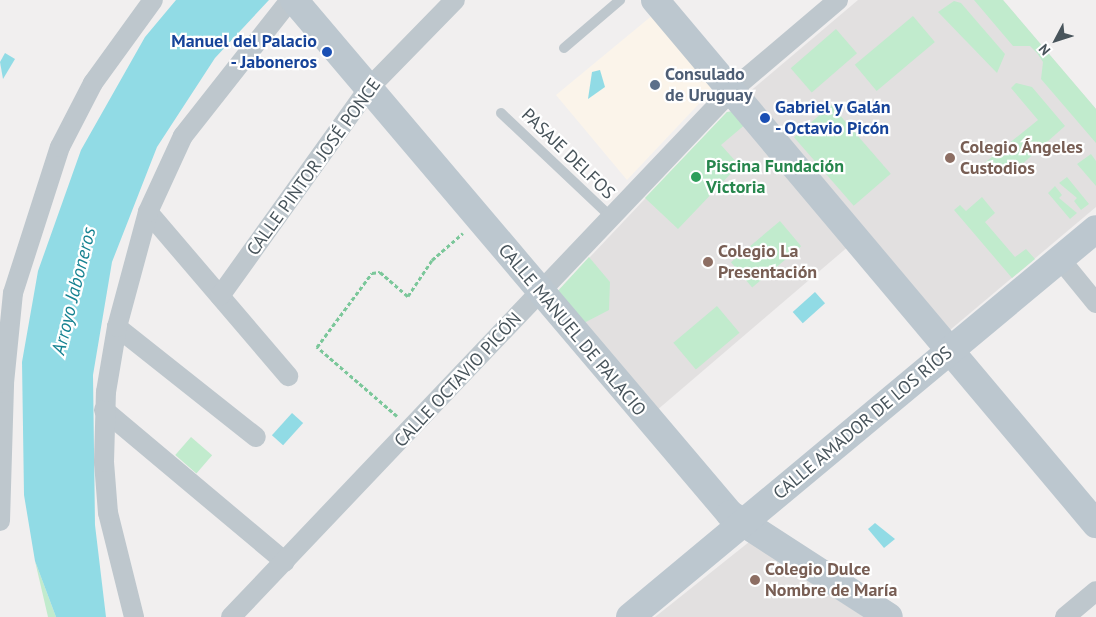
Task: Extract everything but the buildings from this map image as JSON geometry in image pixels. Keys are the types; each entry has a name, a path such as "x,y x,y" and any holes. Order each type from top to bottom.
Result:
{"street":[{"path":"134,617 108,513 104,410 117,327 148,212 183,136 290,0"},
{"name":"CALLE MANUEL DE PALACIO","path":"294,0 541,294 730,514 889,617"},
{"name":"CALLE PINTOR JOSÉ PONCE","path":"220,296 368,88 455,0"},
{"path":"655,0 953,349 1096,524"},
{"name":"CALLE OCTAVIO PICÓN","path":"231,617 541,294 732,90 838,0"},
{"path":"0,521 4,383 13,293 60,147 93,83 149,3"},
{"path":"148,212 288,376"},
{"name":"CALLE AMADOR DE LOS RÍOS","path":"630,617 1096,229"},
{"path":"1060,259 1096,302"},
{"path":"117,327 256,437"},
{"path":"104,410 285,562"},
{"path":"1065,617 1096,591"}],"lane":[{"path":"564,48 620,0"},
{"name":"PASAJE DELFOS","path":"501,112 612,218"}],"path":[{"path":"400,419 317,346 372,273 380,272 408,296 432,260 469,228"}],"shaded area":[{"name":"Colegio Ángeles Custodios","path":"858,0 1003,0 1096,109 1096,207 950,330 748,93"},
{"path":"654,14 711,81 711,91 627,180 556,95"},
{"name":"Colegio La Presentación","path":"734,111 850,245 656,411 556,293 727,112"},
{"name":"Colegio Dulce Nombre de María","path":"749,542 864,617 655,617"}],"green space":[{"path":"974,0 1003,0 1096,109 1096,143 1041,79 1043,62 1037,53 1030,46 1013,46"},
{"path":"954,1 961,3 1005,54 997,73 938,12"},
{"path":"913,16 935,42 877,91 855,65"},
{"path":"836,29 857,53 812,93 791,68"},
{"path":"1016,83 1032,87 1065,126 1020,166 982,165 1038,120 1011,88"},
{"path":"831,105 891,174 854,206 794,137"},
{"name":"Piscina Fundación Victoria","path":"734,111 747,123 721,145 739,165 678,229 645,198 727,112"},
{"path":"1091,154 1096,161 1096,186 1077,164"},
{"path":"1067,177 1089,204 1081,210 1074,201 1077,198 1059,183"},
{"path":"1055,186 1062,195 1059,198 1077,213 1070,219 1048,193"},
{"path":"982,197 995,213 985,222 1015,257 1026,249 1035,259 1012,278 954,210 960,205 966,211"},
{"path":"780,221 801,246 752,287 731,262"},
{"path":"589,257 610,282 609,310 582,324 556,293"},
{"path":"717,306 739,333 696,369 673,343"},
{"path":"191,437 212,455 196,473 175,455"},
{"path":"35,561 56,617 48,617"}],"water":[{"name":"Arroyo Jaboneros","path":"176,0 269,0 215,58 157,147 112,262 93,375 95,525 106,617 56,617 35,561 24,495 22,362 38,271 81,150 145,37"},
{"path":"5,53 15,59 3,79 0,62"},
{"path":"600,70 605,87 588,99 592,72"},
{"path":"815,292 825,303 803,323 793,312"},
{"path":"292,413 303,423 283,445 272,435"},
{"path":"875,523 895,539 884,548 868,529"}],"place":[{"name":"Manuel del Palacio - Jaboneros","path":"327,52"},
{"name":"Consulado de Uruguay","path":"655,85"},
{"name":"Gabriel y Galán - Octavio Picón","path":"765,118"},
{"name":"Colegio Ángeles Custodios","path":"950,158"},
{"name":"Piscina Fundación Victoria","path":"696,177"},
{"name":"Colegio La Presentación","path":"708,262"},
{"name":"Colegio Dulce Nombre de María","path":"755,580"}]}
